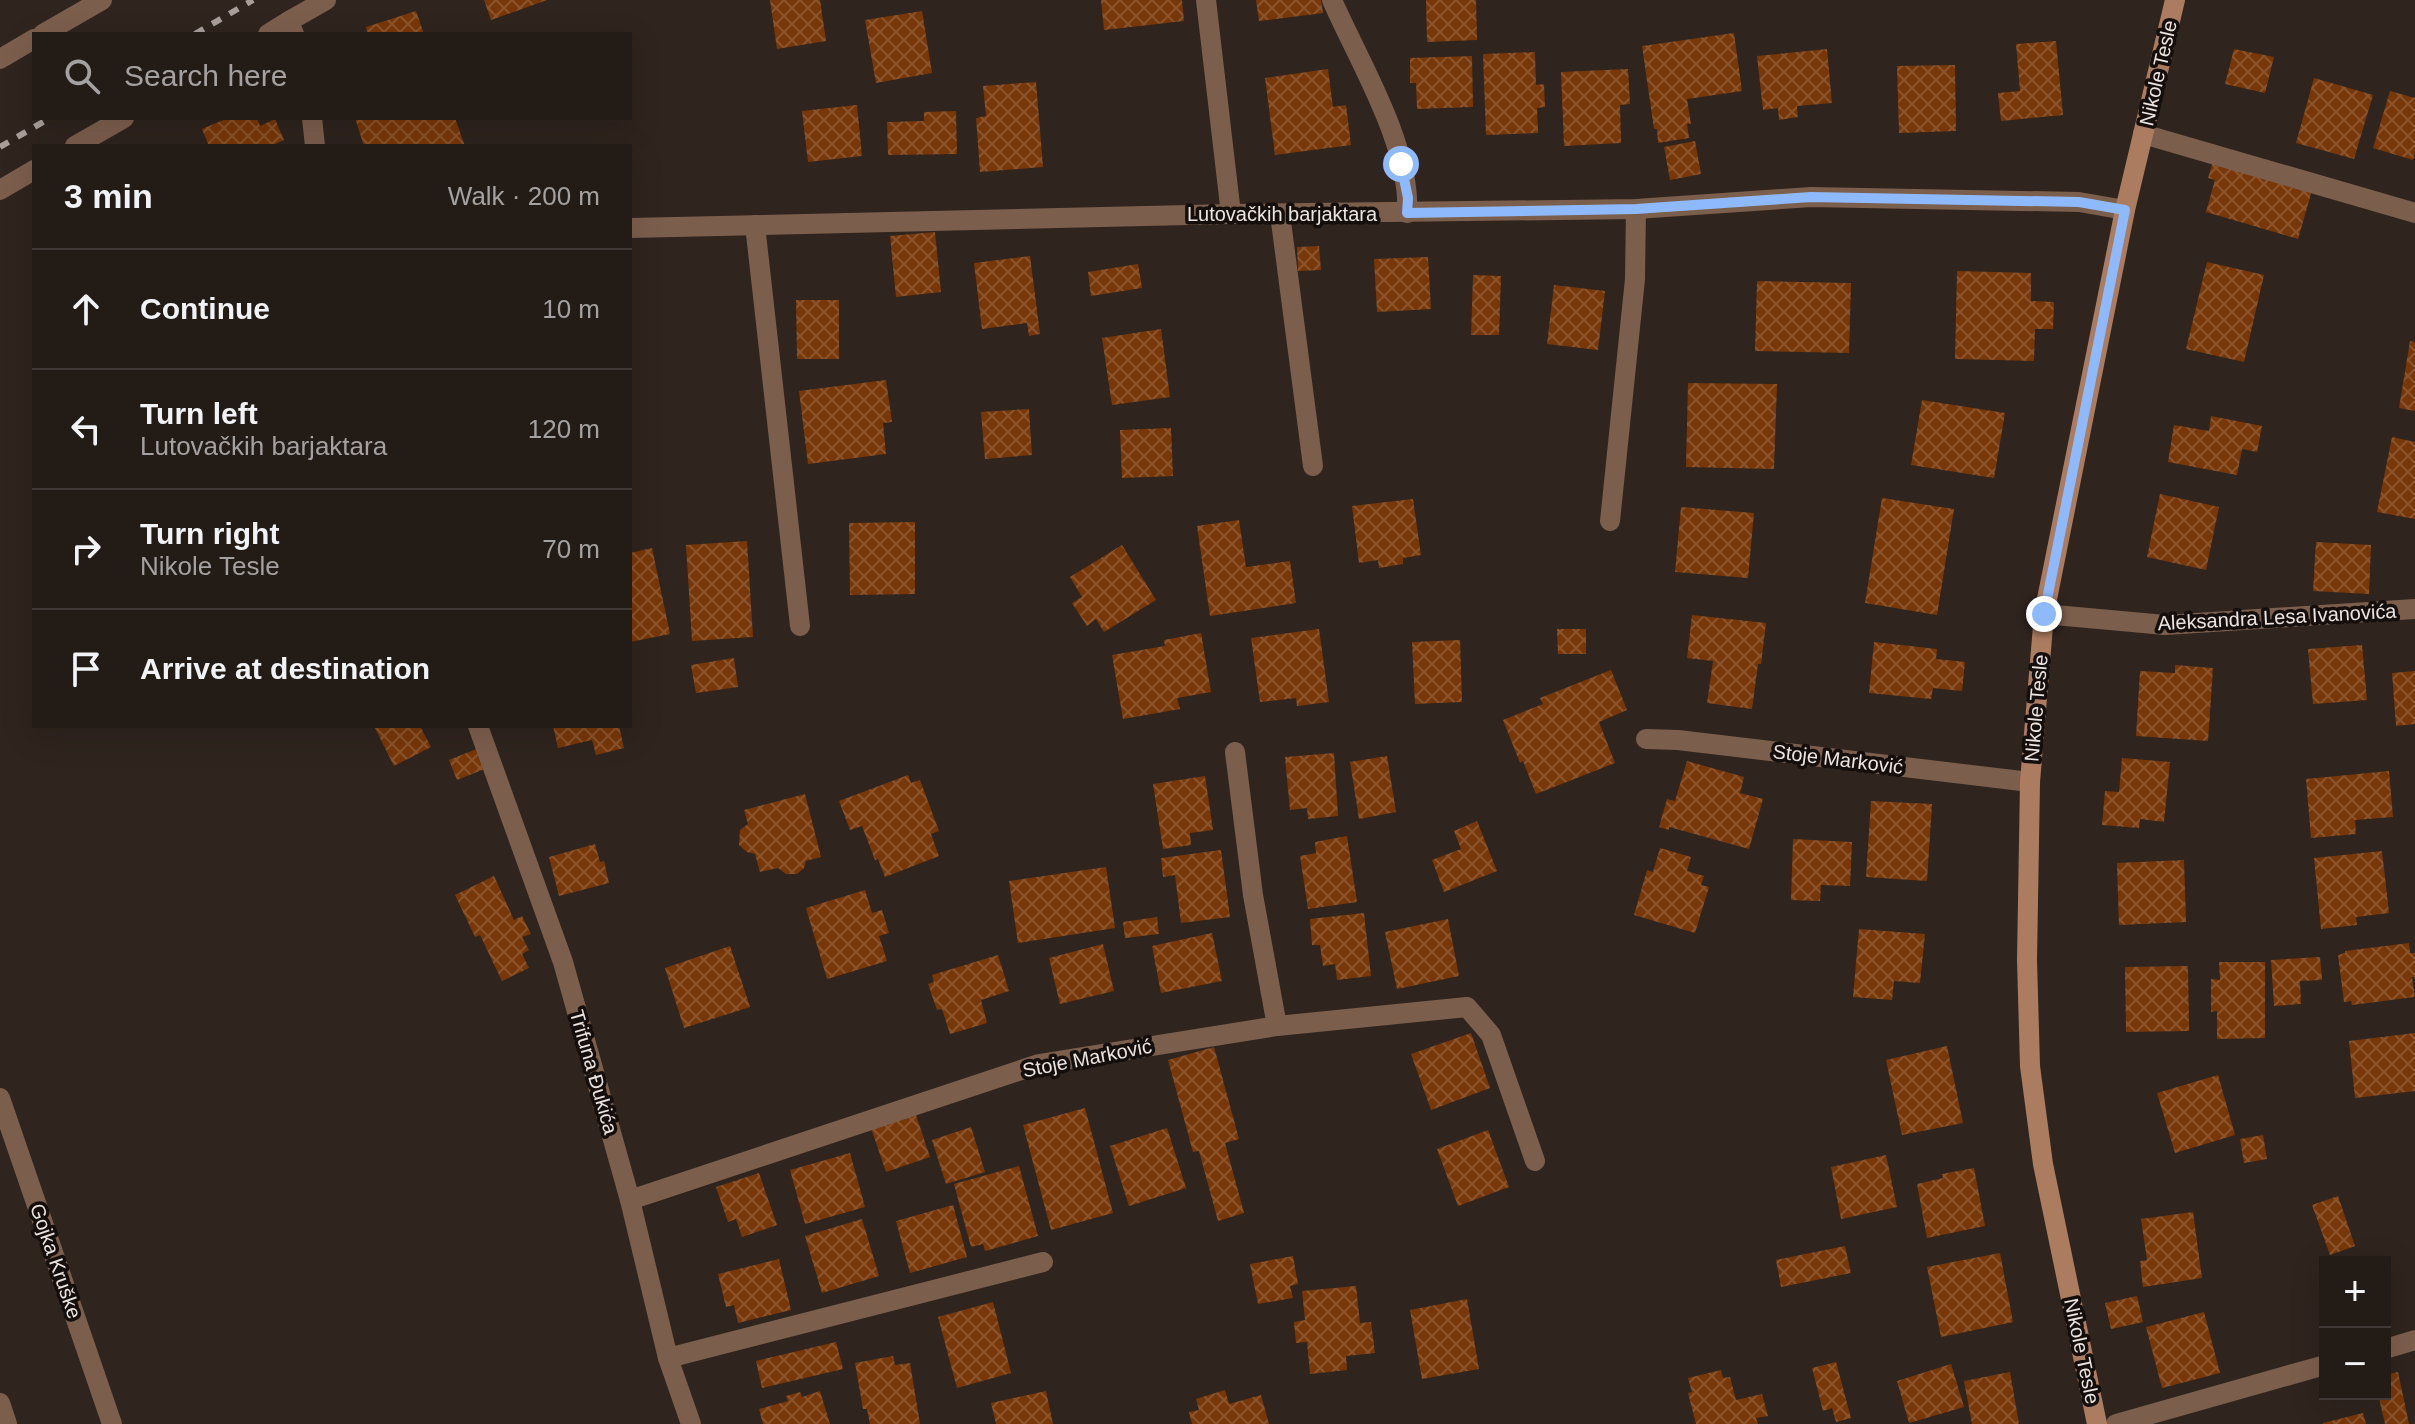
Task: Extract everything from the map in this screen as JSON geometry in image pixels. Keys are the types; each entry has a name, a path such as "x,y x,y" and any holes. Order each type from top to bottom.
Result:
{"street":[{"path":"46,32 102,0"},
{"path":"292,28 326,0"},
{"path":"1206,0 1231,214"},
{"path":"1332,0 1380,101 1401,164 1408,198 1407,213"},
{"name":"Nikole Tesle","path":"2097,1424 2043,1164 2030,1066 2027,960 2030,782 2044,614 2125,210 2175,0"},
{"path":"0,59 32,40"},
{"path":"78,144 120,120"},
{"path":"312,120 315,144"},
{"path":"2143,134 2415,213"},
{"path":"0,190 32,171"},
{"name":"Lutovačkih barjaktara","path":"632,228 1231,214 1636,209 1811,197 2079,202 2125,210"},
{"path":"1610,521 1635,279 1636,209"},
{"path":"1280,214 1313,466"},
{"path":"755,225 800,626"},
{"name":"Aleksandra Lesa Ivanovića","path":"2044,614 2165,625 2415,609"},
{"name":"Trifuna Đukića","path":"479,728 563,962 630,1200 668,1358 691,1424"},
{"name":"Stoje Marković","path":"1646,739 1678,740 2030,782"},
{"path":"1235,752 1253,895 1277,1026"},
{"name":"Stoje Marković","path":"630,1200 1039,1064 1277,1026 1467,1007 1491,1035 1535,1161"},
{"name":"Gojka Kruške","path":"0,1098 112,1424"},
{"path":"668,1358 1043,1262"},
{"path":"2391,1347 2415,1340"},
{"path":"2116,1424 2319,1367"},
{"path":"0,1403 7,1424"}],"building":[{"path":"484,0 547,0 491,20"},
{"path":"770,0 820,0 826,41 777,49"},
{"path":"1101,0 1182,0 1184,21 1104,30"},
{"path":"1256,0 1321,0 1323,13 1259,21"},
{"path":"1426,0 1476,0 1477,40 1427,42"},
{"path":"416,11 423,32 367,32 366,27"},
{"path":"922,11 932,73 876,83 865,20"},
{"path":"1734,33 1742,91 1687,99 1691,124 1687,124 1689,138 1658,143 1642,46"},
{"path":"2056,41 2063,115 2001,121 1998,93 2020,91 2016,44"},
{"path":"1827,49 1832,103 1797,106 1798,117 1779,120 1778,108 1763,110 1757,56"},
{"path":"2234,49 2274,57 2265,93 2225,84"},
{"path":"1535,52 1536,85 1544,84 1545,107 1537,108 1538,133 1486,135 1483,54"},
{"path":"1472,56 1473,107 1417,109 1416,83 1410,83 1410,58"},
{"path":"1955,65 1956,131 1899,133 1897,66"},
{"path":"1328,69 1333,107 1346,105 1351,145 1275,155 1265,78"},
{"path":"1628,69 1630,104 1620,105 1621,143 1564,146 1561,72"},
{"path":"2314,78 2373,95 2354,159 2296,143"},
{"path":"1036,82 1043,167 980,172 976,118 986,116 983,86"},
{"path":"2390,91 2415,98 2413,160 2373,148"},
{"path":"857,105 862,156 808,162 802,111"},
{"path":"956,111 957,154 888,155 887,122 924,121 924,112"},
{"path":"223,120 258,120 260,126 275,120 284,140 275,144 208,144 202,129"},
{"path":"356,120 456,120 464,144 363,144"},
{"path":"1695,141 1701,174 1670,180 1664,147"},
{"path":"2214,158 2313,187 2298,239 2206,212 2215,180 2208,178"},
{"path":"935,232 941,292 896,297 890,236"},
{"path":"1319,246 1321,270 1298,271 1297,247"},
{"path":"1030,256 1040,334 1029,336 1027,323 982,329 974,263"},
{"path":"1428,257 1431,309 1377,312 1374,259"},
{"path":"2207,262 2264,275 2244,362 2186,349"},
{"path":"1138,264 1142,288 1091,296 1088,272"},
{"path":"1957,271 2031,273 2031,301 2054,302 2053,329 2035,329 2034,361 1955,359"},
{"path":"1473,275 1501,276 1499,335 1471,335"},
{"path":"1757,281 1851,283 1849,353 1755,351"},
{"path":"1554,285 1605,291 1598,350 1547,344"},
{"path":"796,300 839,300 839,359 797,359"},
{"path":"1161,329 1170,397 1112,405 1102,338"},
{"path":"2410,341 2415,342 2415,411 2399,408"},
{"path":"886,380 892,422 883,423 886,454 808,464 799,391"},
{"path":"1688,383 1777,384 1774,469 1686,467"},
{"path":"1922,400 2005,413 1994,478 1911,465"},
{"path":"1029,409 1032,455 985,459 981,412"},
{"path":"2211,416 2262,426 2257,452 2242,449 2237,475 2168,462 2174,425 2209,431"},
{"path":"1171,428 1173,476 1122,478 1120,430"},
{"path":"2392,437 2415,442 2415,519 2377,512"},
{"path":"2160,494 2219,507 2206,570 2147,557"},
{"path":"1882,498 1954,509 1937,615 1865,603"},
{"path":"1413,499 1421,555 1403,558 1403,564 1379,568 1378,560 1359,563 1352,506"},
{"path":"1681,507 1754,513 1748,578 1675,572"},
{"path":"1239,520 1246,567 1290,561 1296,603 1210,616 1197,526"},
{"path":"915,522 915,594 850,595 849,523"},
{"path":"747,541 753,637 692,641 686,545"},
{"path":"2316,542 2371,545 2369,594 2313,591"},
{"path":"1122,545 1156,600 1104,632 1096,619 1087,626 1072,603 1082,597 1070,577"},
{"path":"652,548 670,634 632,642 632,553"},
{"path":"1692,615 1766,623 1752,709 1707,703 1713,661 1687,658"},
{"path":"1319,629 1329,702 1297,706 1296,698 1260,702 1251,638"},
{"path":"1557,629 1586,629 1586,654 1558,654"},
{"path":"1201,633 1211,692 1177,698 1180,709 1123,719 1112,655 1165,646 1164,640"},
{"path":"1460,640 1462,702 1415,704 1412,642"},
{"path":"1874,642 1937,649 1936,659 1965,662 1962,691 1933,688 1931,699 1869,693"},
{"path":"2362,645 2367,700 2313,704 2308,649"},
{"path":"734,658 738,687 696,693 691,665"},
{"path":"2175,665 2213,668 2208,741 2136,736 2140,671 2175,673"},
{"path":"1611,670 1627,710 1599,722 1615,763 1536,794 1503,720 1543,704 1540,698"},
{"path":"2415,671 2415,724 2396,726 2392,673"},
{"path":"375,728 421,728 431,747 394,766"},
{"path":"553,728 619,728 624,748 596,755 592,740 558,748"},
{"path":"479,748 487,768 457,780 449,760"},
{"path":"1334,753 1338,816 1308,819 1307,808 1290,810 1285,757"},
{"path":"1387,756 1396,812 1359,819 1350,762"},
{"path":"2122,758 2170,762 2164,822 2140,819 2139,828 2102,825 2105,791 2119,792"},
{"path":"1687,761 1744,777 1740,793 1763,799 1749,849 1659,827 1667,799 1675,801"},
{"path":"2389,771 2393,817 2355,820 2356,834 2311,838 2306,779"},
{"path":"908,775 911,783 920,780 939,831 931,834 939,856 885,877 862,826 850,830 839,801"},
{"path":"1205,776 1213,830 1190,833 1191,845 1163,849 1153,784"},
{"path":"805,794 821,857 806,861 797,874 786,874 778,868 760,872 755,854 739,845 740,830 748,824 744,810"},
{"path":"1871,801 1932,804 1927,881 1866,877"},
{"path":"1477,821 1497,871 1444,892 1432,860 1461,849 1454,831"},
{"path":"1347,836 1357,902 1308,909 1300,856 1316,853 1315,842"},
{"path":"1793,839 1852,842 1850,886 1821,885 1820,901 1791,900"},
{"path":"595,844 600,862 604,861 609,883 559,896 549,857"},
{"path":"1660,848 1691,857 1687,871 1704,876 1701,885 1709,887 1695,933 1634,915 1647,870 1653,872"},
{"path":"1221,850 1230,917 1181,923 1175,875 1163,877 1161,858"},
{"path":"2382,851 2389,913 2356,917 2357,925 2321,929 2314,858"},
{"path":"2184,860 2186,922 2119,925 2117,863"},
{"path":"1106,867 1115,928 1018,943 1009,881"},
{"path":"494,876 514,920 522,916 531,934 522,937 529,950 522,954 529,968 502,981 480,935 475,937 455,895"},
{"path":"865,890 872,913 882,910 889,933 879,936 887,961 827,979 806,908"},
{"path":"1364,913 1371,976 1337,980 1335,964 1323,966 1320,945 1312,945 1310,919"},
{"path":"1157,917 1159,934 1125,938 1123,922"},
{"path":"1448,919 1459,976 1397,989 1385,932"},
{"path":"1859,929 1925,934 1920,983 1894,981 1892,1000 1853,997"},
{"path":"1212,933 1222,981 1161,993 1152,946"},
{"path":"2409,943 2410,953 2415,953 2415,977 2412,977 2415,997 2352,1005 2351,1001 2344,1002 2338,955 2345,951"},
{"path":"1103,944 1114,991 1060,1004 1049,958"},
{"path":"730,946 750,1007 684,1028 665,968"},
{"path":"998,955 1009,991 981,1000 987,1023 950,1034 942,1009 937,1010 928,984 934,982 932,975"},
{"path":"2320,957 2322,980 2300,981 2301,1004 2274,1006 2271,960"},
{"path":"2219,962 2265,962 2265,1038 2217,1039 2217,1011 2211,1012 2211,979 2220,980"},
{"path":"2188,966 2189,1031 2126,1032 2125,967"},
{"path":"1471,1033 1490,1088 1431,1110 1411,1054"},
{"path":"2415,1033 2415,1091 2355,1098 2349,1041"},
{"path":"1947,1046 1963,1123 1902,1135 1886,1060"},
{"path":"1214,1047 1239,1139 1225,1143 1244,1213 1218,1221 1199,1151 1193,1152 1168,1060"},
{"path":"2218,1075 2235,1135 2175,1153 2157,1093"},
{"path":"1085,1108 1113,1213 1051,1230 1023,1125"},
{"path":"915,1112 930,1157 886,1172 871,1128"},
{"path":"971,1127 985,1172 946,1184 932,1140"},
{"path":"1167,1128 1186,1188 1129,1206 1110,1146"},
{"path":"1488,1130 1509,1187 1458,1206 1437,1149"},
{"path":"2263,1135 2267,1159 2244,1163 2240,1139"},
{"path":"850,1153 865,1207 805,1224 790,1170"},
{"path":"1886,1155 1897,1207 1841,1219 1831,1167"},
{"path":"1019,1166 1038,1236 985,1251 983,1244 971,1247 954,1184"},
{"path":"1974,1168 1985,1226 1927,1238 1917,1184 1943,1178 1942,1174"},
{"path":"759,1173 777,1225 742,1237 736,1219 728,1222 716,1187"},
{"path":"2338,1196 2355,1246 2330,1255 2312,1205"},
{"path":"953,1205 967,1257 910,1273 896,1221"},
{"path":"2193,1212 2202,1278 2143,1287 2140,1261 2147,1260 2141,1219"},
{"path":"862,1219 879,1276 822,1293 805,1236"},
{"path":"1845,1246 1851,1273 1781,1287 1776,1260"},
{"path":"2000,1253 2013,1322 1941,1337 1927,1267"},
{"path":"1293,1256 1298,1284 1290,1286 1293,1298 1258,1304 1250,1264"},
{"path":"779,1259 791,1310 738,1323 734,1305 726,1307 718,1274"},
{"path":"1356,1286 1360,1323 1371,1322 1375,1353 1346,1356 1347,1370 1310,1374 1307,1342 1296,1343 1294,1322 1305,1320 1302,1291"},
{"path":"2137,1296 2143,1322 2111,1329 2105,1303"},
{"path":"1467,1299 1479,1369 1422,1379 1410,1310"},
{"path":"993,1302 1011,1373 957,1388 938,1317"},
{"path":"2204,1312 2220,1373 2162,1388 2146,1327"},
{"path":"836,1342 843,1369 762,1388 756,1361"},
{"path":"893,1356 895,1365 910,1363 920,1424 870,1424 867,1409 863,1409 855,1363"},
{"path":"1836,1362 1851,1418 1836,1422 1832,1408 1823,1411 1812,1368"},
{"path":"1951,1364 1964,1407 1909,1423 1897,1381"},
{"path":"1721,1370 1723,1378 1730,1377 1736,1400 1762,1394 1768,1416 1756,1418 1758,1424 1696,1424 1688,1393 1692,1392 1688,1378"},
{"path":"2010,1372 2019,1424 1972,1424 1964,1381"},
{"path":"2398,1372 2409,1424 2385,1424 2379,1400 2391,1400 2391,1374"},
{"path":"1225,1390 1229,1404 1261,1395 1269,1424 1192,1424 1189,1412 1199,1410 1196,1399"},
{"path":"820,1391 830,1424 763,1424 759,1409 788,1401 786,1396 800,1392 802,1397"},
{"path":"1046,1391 1053,1424 996,1424 991,1403"},
{"path":"2363,1413 2366,1424 2323,1424 2323,1423"}],"railway":[{"path":"198,32 253,0"},
{"path":"0,147 47,120"}],"route":[{"path":"1401,164 1408,198 1407,213 1636,209 1811,197 2079,202 2125,210 2044,614"}]}
